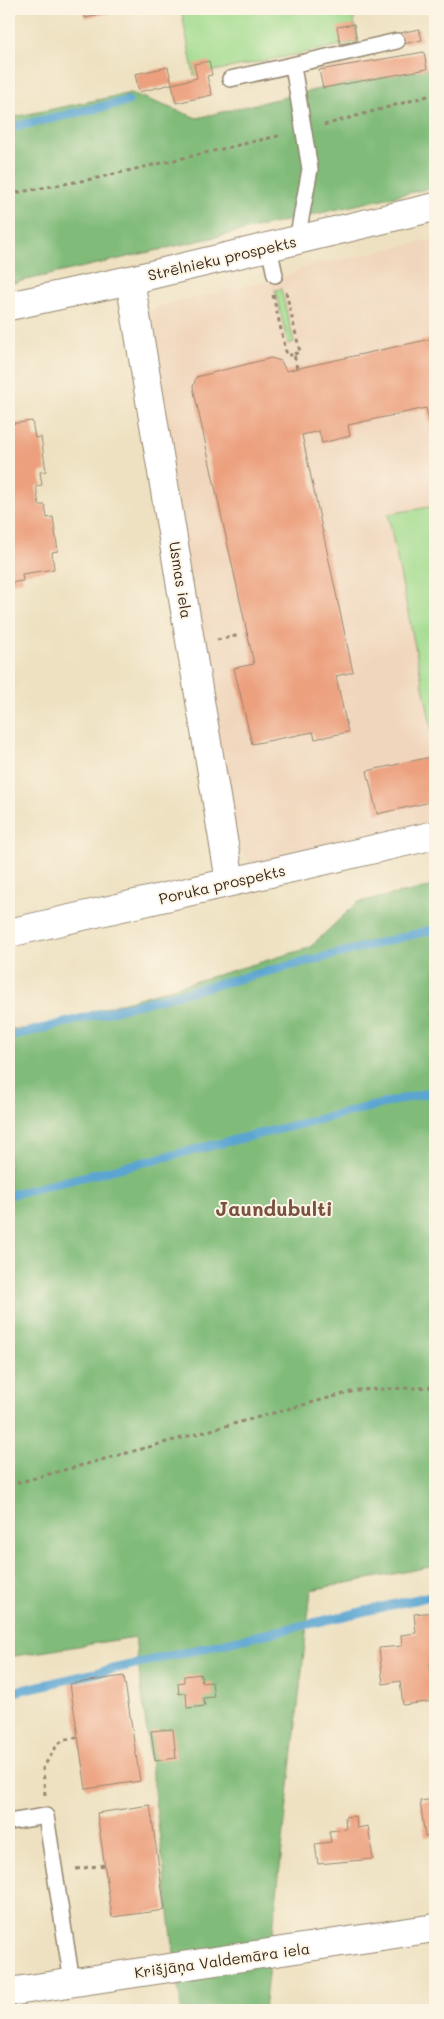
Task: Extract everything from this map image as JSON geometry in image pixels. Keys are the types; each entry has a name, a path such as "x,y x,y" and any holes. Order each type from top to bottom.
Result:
{"street":[{"name":"Strēlnieku prospekts","path":"9,306 130,280 435,207"},
{"name":"Usmas iela","path":"130,280 230,881"},
{"name":"Poruka prospekts","path":"9,933 435,835"},
{"name":"Krišjāņa Valdemāra iela","path":"9,1992 435,1928"}],"lane":[{"path":"230,79 397,41"},
{"path":"292,66 310,169 297,240"},
{"path":"269,247 275,275"},
{"path":"9,1822 46,1816 72,1982"}],"path":[{"path":"9,194 97,178 302,131 435,94"},
{"path":"275,275 284,282 300,352 287,356 270,285 275,275"},
{"path":"294,354 297,369"},
{"path":"9,1485 358,1390 435,1387"},
{"path":"46,1816 43,1768 56,1747 63,1740 78,1737"},
{"path":"55,1872 105,1865"}],"shaded area":[{"path":"435,239 435,825 251,863 231,841 146,314 163,305 288,276 305,267"}],"green space":[{"path":"181,9 352,9 358,42 194,75"},
{"path":"435,67 435,187 9,284 9,118 131,93 197,118 323,88"},
{"path":"281,289 294,342 288,344 275,290"},
{"path":"435,506 435,745 388,514"},
{"path":"435,886 435,1566 311,1590 264,2010 181,2010 135,1637 9,1657 9,1029 33,1029 309,948 358,902"}],"building":[{"path":"83,9 124,9 124,10 85,18"},
{"path":"354,24 357,41 340,44 337,27"},
{"path":"419,29 422,40 403,44 400,33"},
{"path":"424,52 427,69 323,88 319,70"},
{"path":"209,61 212,75 207,76 212,95 176,103 172,84 197,78 194,64"},
{"path":"168,67 172,84 139,92 135,74"},
{"path":"435,338 435,447 426,408 348,425 350,436 322,443 319,431 302,435 353,672 336,676 348,732 315,739 313,732 252,744 234,668 254,664 193,387 196,377 271,358 281,361 286,371"},
{"path":"32,421 35,438 41,437 46,471 40,472 42,485 36,486 39,505 45,505 47,518 53,517 58,551 52,552 54,569 22,574 23,581 9,583 9,424"},
{"path":"435,756 435,801 377,814 367,771"},
{"path":"435,1612 435,1663 430,1663 434,1701 403,1705 400,1681 383,1684 379,1648 402,1646 401,1635 416,1633 414,1614"},
{"path":"201,1674 202,1683 212,1682 214,1697 203,1698 205,1706 187,1708 186,1693 179,1694 178,1683 184,1682 184,1676"},
{"path":"124,1676 140,1781 86,1789 70,1684"},
{"path":"173,1729 176,1758 155,1761 151,1731"},
{"path":"435,1799 435,1836 425,1837 420,1801"},
{"path":"150,1805 165,1910 112,1917 97,1813"},
{"path":"356,1816 357,1828 368,1826 373,1859 318,1864 315,1844 331,1842 329,1831 346,1829 345,1817"}],"waterway":[{"path":"9,128 128,101"},
{"path":"9,1037 435,929"},
{"path":"9,1195 435,1091"},
{"path":"9,1693 435,1595"}],"district":[{"name":"Jaundubulti","path":"274,1208"}]}
